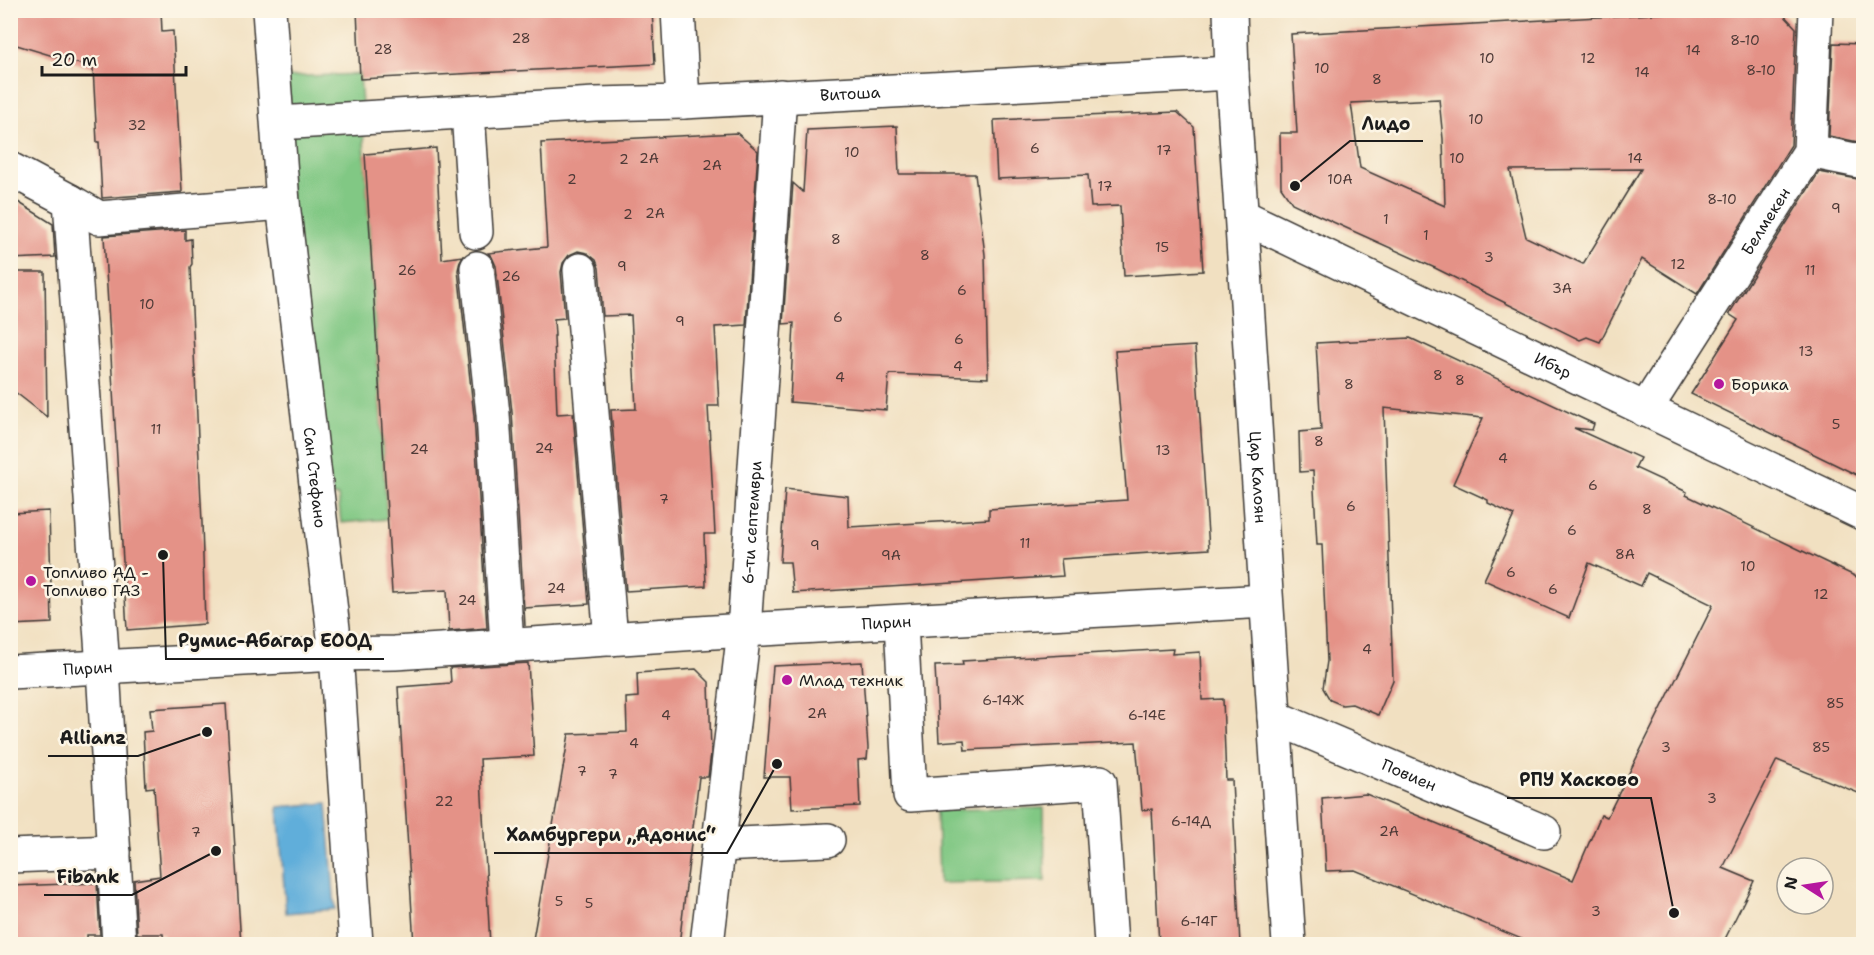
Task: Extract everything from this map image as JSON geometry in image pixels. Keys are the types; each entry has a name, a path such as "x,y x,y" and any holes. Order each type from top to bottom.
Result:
{"street":[{"name":"Сан Стефано","path":"269,10 283,203 336,654 356,945"},
{"path":"678,10 683,102"},
{"name":"Цар Калоян","path":"1230,10 1232,73 1289,945"},
{"path":"1816,10 1810,151 1863,162"},
{"name":"Витоша","path":"278,123 595,104 683,102 1232,73"},
{"name":"6-ти септември","path":"707,945 744,630 780,96"},
{"path":"468,112 476,232"},
{"name":"Белмекен","path":"1645,410 1810,151"},
{"path":"10,169 99,218 283,203"},
{"path":"70,201 103,668 119,945"},
{"name":"Ибър","path":"1242,216 1863,514"},
{"path":"477,268 493,414 507,646"},
{"path":"580,270 611,639"},
{"name":"Пирин","path":"10,672 336,654 395,653 744,630 1266,601"},
{"path":"901,622 910,795 1100,782 1111,945"},
{"name":"Повиен","path":"1275,717 1544,832"},
{"path":"719,845 828,840"},
{"path":"10,856 114,852"}],"green space":[{"path":"360,74 387,519 341,523 338,496 313,497 282,77"},
{"path":"1044,808 1045,881 939,883 937,810"}],"water":[{"path":"327,803 335,909 286,913 278,807"}],"building":[{"path":"10,10 161,10 162,32 173,31 182,192 102,198 93,68 10,43"},
{"path":"357,10 652,10 655,64 360,79"},
{"path":"1726,10 1779,10 1796,28 1791,145 1697,294 1642,259 1600,342 1587,337 1580,340 1435,268 1292,203 1281,187 1280,133 1297,133 1291,34","holes":["1439,99 1443,139 1445,206 1360,168 1351,103","1641,169 1583,264 1526,237 1510,170"]},
{"path":"1833,43 1863,44 1863,143 1829,136"},
{"path":"1177,112 1194,127 1203,271 1124,276 1120,206 1091,207 1088,175 997,179 994,120"},
{"path":"897,126 899,174 975,174 985,255 988,378 889,374 886,410 790,402 794,323 783,324 793,183 803,192 807,130"},
{"path":"737,133 758,151 746,325 715,327 719,406 708,406 715,534 704,534 706,586 626,591 611,410 636,409 631,315 603,316 599,268 596,260 587,253 578,251 569,255 563,263 561,272 565,318 554,319 554,336 557,414 573,413 589,604 524,608 525,626 512,412 496,266 488,253 547,247 541,143"},
{"path":"436,148 442,259 463,256 458,270 474,416 487,628 449,631 447,590 392,593 365,154"},
{"path":"1819,172 1863,180 1863,478 1691,394 1738,320 1729,314"},
{"path":"10,197 53,224 55,257 10,259"},
{"path":"185,230 185,240 191,239 192,264 190,267 205,624 127,630 104,236"},
{"path":"10,272 45,272 47,417 10,388"},
{"path":"1410,338 1594,424 1592,430 1574,428 1640,458 1635,468 1687,492 1686,495 1863,580 1863,795 1777,760 1723,868 1754,881 1722,945 1536,945 1355,870 1326,871 1322,798 1366,794 1573,880 1601,815 1607,817 1713,605 1647,573 1641,586 1589,563 1569,618 1484,580 1514,515 1453,484 1483,418 1384,408 1393,680 1378,715 1352,704 1342,705 1330,700 1323,688 1327,661 1322,545 1317,545 1313,471 1300,472 1299,432 1321,430 1316,343"},
{"path":"1195,346 1209,549 1061,559 1063,576 793,593 790,562 780,562 785,489 848,496 849,527 989,519 989,509 1127,500 1115,351"},
{"name":"Топливо АД - Топливо ГАЗ","path":"49,511 52,623 10,625 10,513"},
{"path":"1173,649 1172,654 1200,652 1202,700 1223,699 1226,780 1232,780 1240,945 1159,945 1152,809 1142,810 1136,742 965,750 964,740 939,742 935,666 963,665 962,661"},
{"path":"862,662 868,748 867,759 858,760 860,806 792,809 790,777 764,777 773,666"},
{"path":"528,663 534,756 480,759 490,945 414,945 398,687 451,683 450,668"},
{"path":"696,669 709,682 711,753 708,777 699,777 679,945 532,945 569,734 627,732 626,698 638,697 637,673"},
{"path":"226,704 241,945 164,945 163,934 137,934 134,880 160,876 154,787 146,788 143,732 152,731 150,709"},
{"path":"97,883 100,935 87,935 87,945 10,945 10,886"}],"place":[{"name":"Лидо","path":"1295,186"},
{"name":"Борика","path":"1719,384"},
{"name":"Румис-Абагар ЕООД","path":"163,555"},
{"name":"Топливо АД - Топливо ГАЗ","path":"31,581"},
{"name":"Млад техник","path":"787,680"},
{"name":"Allianz","path":"207,732"},
{"name":"Хамбургери „Адонис“","path":"777,764"},
{"name":"Fibank","path":"216,851"},
{"name":"РПУ Хасково","path":"1674,913"}]}
